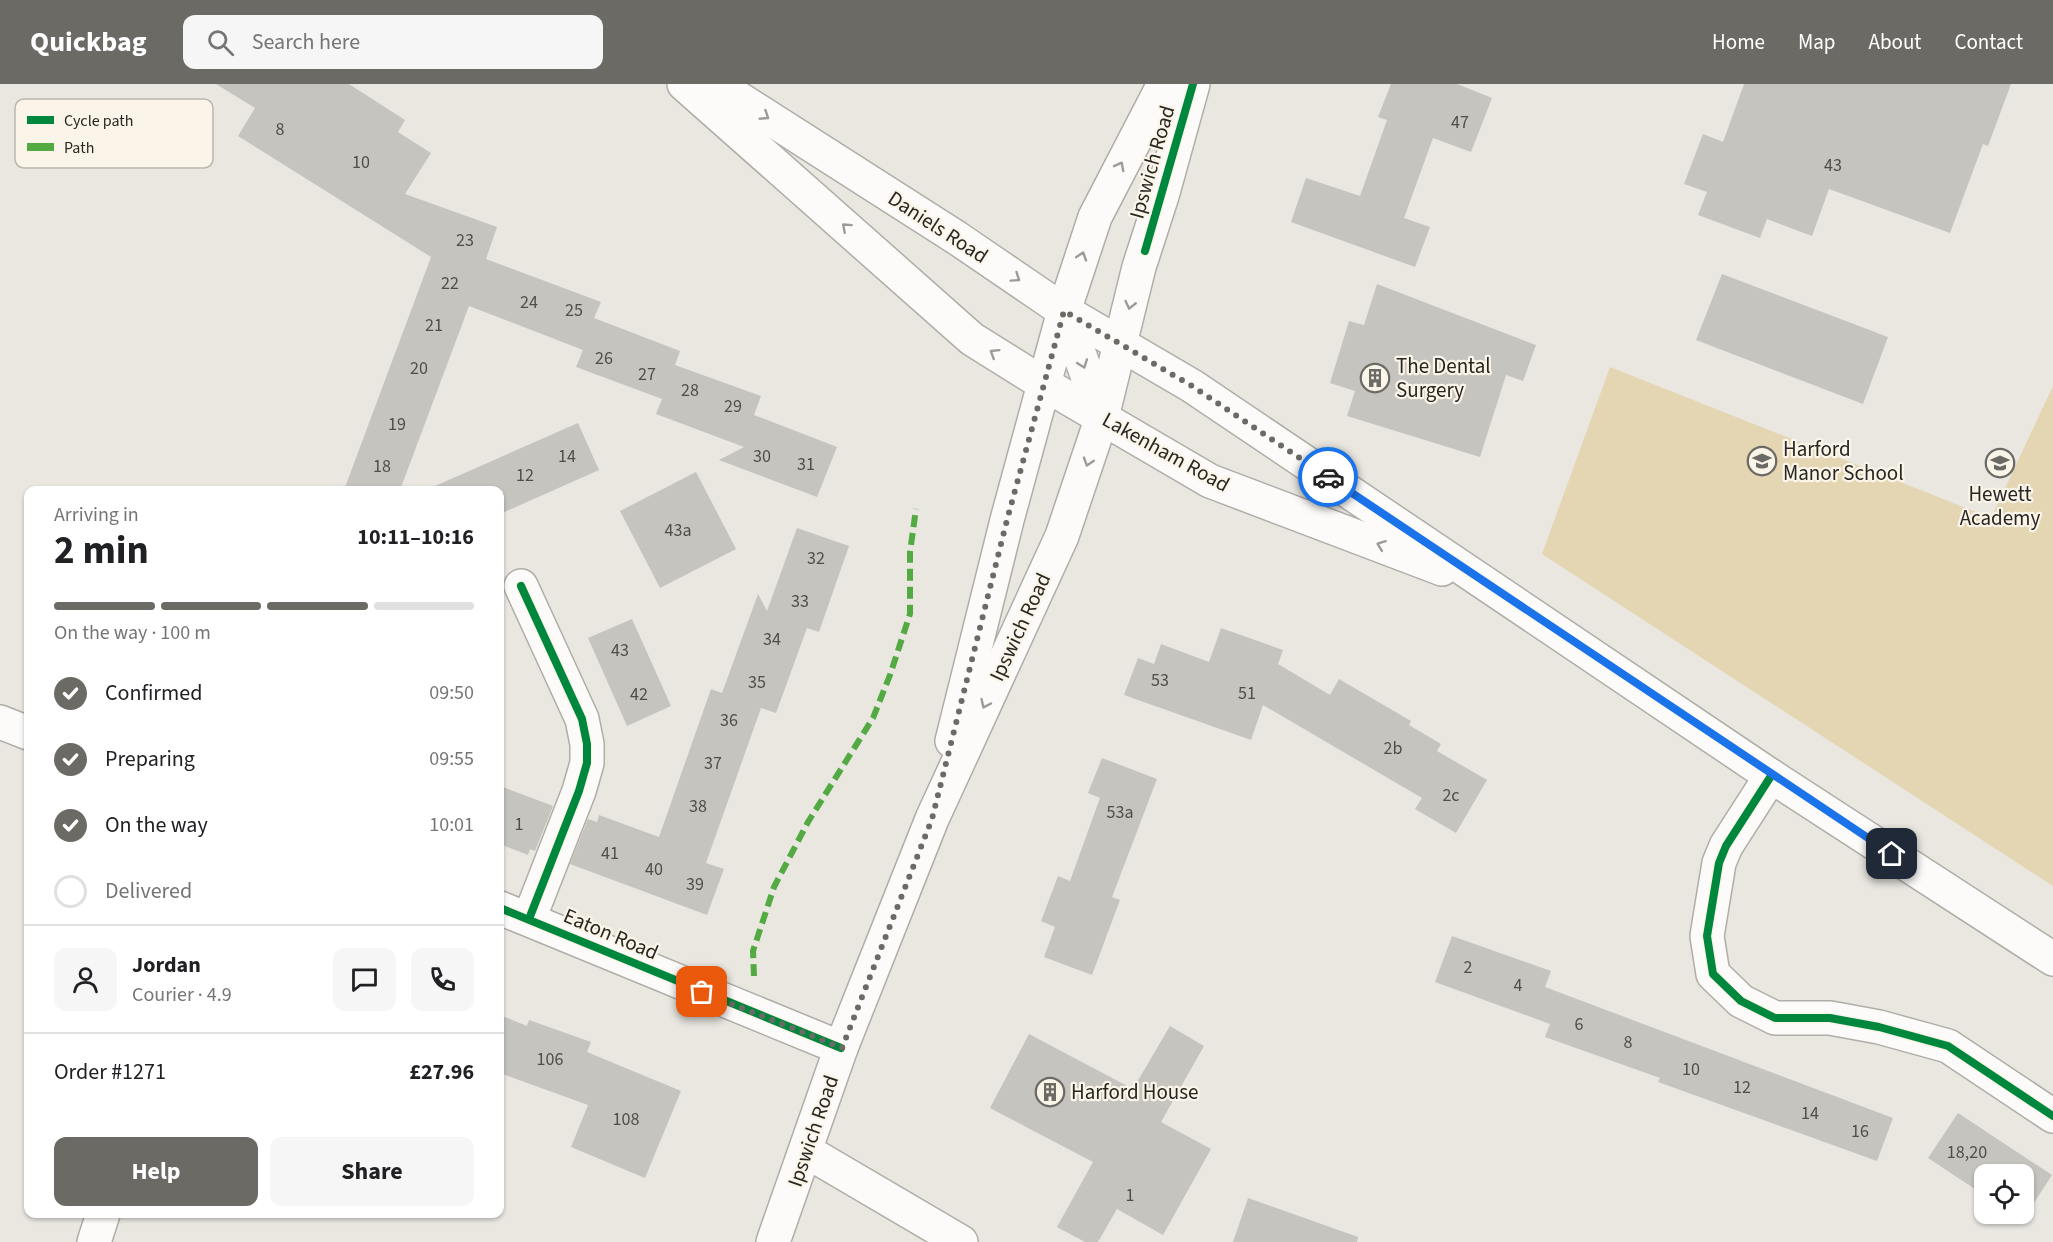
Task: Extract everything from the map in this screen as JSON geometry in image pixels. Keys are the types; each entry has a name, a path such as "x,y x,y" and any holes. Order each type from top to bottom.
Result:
{"main road":[{"path":"684,84 972,339 1044,384"},
{"name":"Daniels Road","path":"716,84 957,238 1064,311"},
{"name":"Ipswich Road","path":"932,819 1064,311 1095,217 1164,84"},
{"name":"Ipswich Road","path":"773,1242 842,1048 932,819 1062,536 1102,417 1138,267 1193,84"},
{"path":"1064,311 1102,417"},
{"name":"Lakenham Road","path":"1064,311 1192,386 1771,776 2053,959"},
{"name":"Lakenham Road","path":"1044,384 1210,481 1494,588"},
{"path":"514,914 579,790 587,763 587,744 582,719 521,586"},
{"path":"0,722 24,731"},
{"path":"1771,776 1726,846 1719,864 1707,936 1713,974 1741,1001 1775,1018 1830,1018 1880,1027 1948,1046 2053,1116"},
{"name":"Eaton Road","path":"514,914 842,1048"},
{"path":"806,1151 961,1242"},
{"path":"94,1242 102,1218"}],"shaded area":[{"path":"1610,367 1991,518 2053,386 2053,886 1542,554"}],"building":[{"path":"216,84 349,84 405,120 398,132 431,153 405,194 497,227 486,259 601,302 594,318 680,351 675,365 761,396 754,415 837,447 817,497 719,460 744,447 656,414 662,399 576,367 583,350 469,306 402,486 345,486 431,257 238,136 255,108"},
{"path":"1391,84 1457,84 1492,98 1471,152 1433,138 1404,218 1430,227 1415,267 1291,222 1306,178 1360,196 1387,120 1378,117"},
{"path":"1744,84 2011,84 1988,146 1983,144 1950,233 1829,189 1812,236 1767,219 1760,238 1698,215 1707,192 1684,184 1703,134 1723,142"},
{"path":"1722,274 1888,337 1863,404 1696,340"},
{"path":"1377,284 1536,345 1523,381 1506,375 1480,457 1347,416 1355,391 1330,383 1349,321 1364,325"},
{"path":"578,423 599,470 504,512 504,486 435,486"},
{"path":"696,472 736,549 660,588 620,511"},
{"path":"797,528 849,546 819,632 807,628 776,713 761,708 706,863 724,869 707,915 570,864 588,819 597,822 599,815 659,837 711,689 722,693 758,594 767,611"},
{"path":"632,619 671,706 627,726 588,638"},
{"path":"1221,628 1283,650 1278,664 1330,695 1339,679 1411,721 1409,725 1441,744 1437,751 1487,780 1456,833 1415,809 1422,798 1263,705 1251,740 1124,695 1138,658 1154,664 1161,644 1209,662"},
{"path":"1102,758 1157,779 1112,897 1120,900 1092,975 1044,957 1055,927 1041,921 1058,876 1070,881 1100,798 1088,793"},
{"path":"504,788 553,806 535,851 530,849 528,855 504,846"},
{"path":"1452,936 1551,971 1545,987 1893,1118 1877,1161 1658,1082 1660,1078 1545,1037 1550,1024 1435,982"},
{"path":"504,1017 527,1026 529,1020 591,1042 587,1052 681,1091 645,1178 571,1147 588,1105 504,1074"},
{"path":"1170,1026 1204,1046 1161,1122 1211,1149 1163,1235 1117,1209 1098,1242 1085,1242 1057,1227 1093,1162 990,1108 1029,1034 1133,1089"},
{"path":"1958,1113 2052,1175 2034,1203 2034,1164 1974,1164 1974,1188 1928,1158"},
{"path":"1248,1198 1358,1237 1357,1242 1233,1242"}],"marked path":[{"path":"754,976 753,951 774,887 808,822 873,718 890,675 910,614 910,552 916,509"}],"cycle path":[{"path":"1145,251 1193,84"},
{"path":"521,586 582,719 587,744 587,763 579,791 529,919"},
{"path":"1771,776 1726,846 1719,863 1707,936 1713,974 1741,1001 1775,1018 1830,1018 1879,1027 1948,1046 2053,1116"},
{"path":"504,910 841,1048"}],"way so far":[{"path":"702,992 842,1048 932,819 1007,520 1064,311 1192,386 1328,477"}],"place":[{"name":"The Dental Surgery","path":"1375,378"},
{"name":"Harford Manor School","path":"1762,461"},
{"name":"Hewett Academy","path":"2000,463"},
{"name":"Harford House","path":"1050,1092"}],"route":[{"path":"1328,477 1771,776 1892,854"}]}
